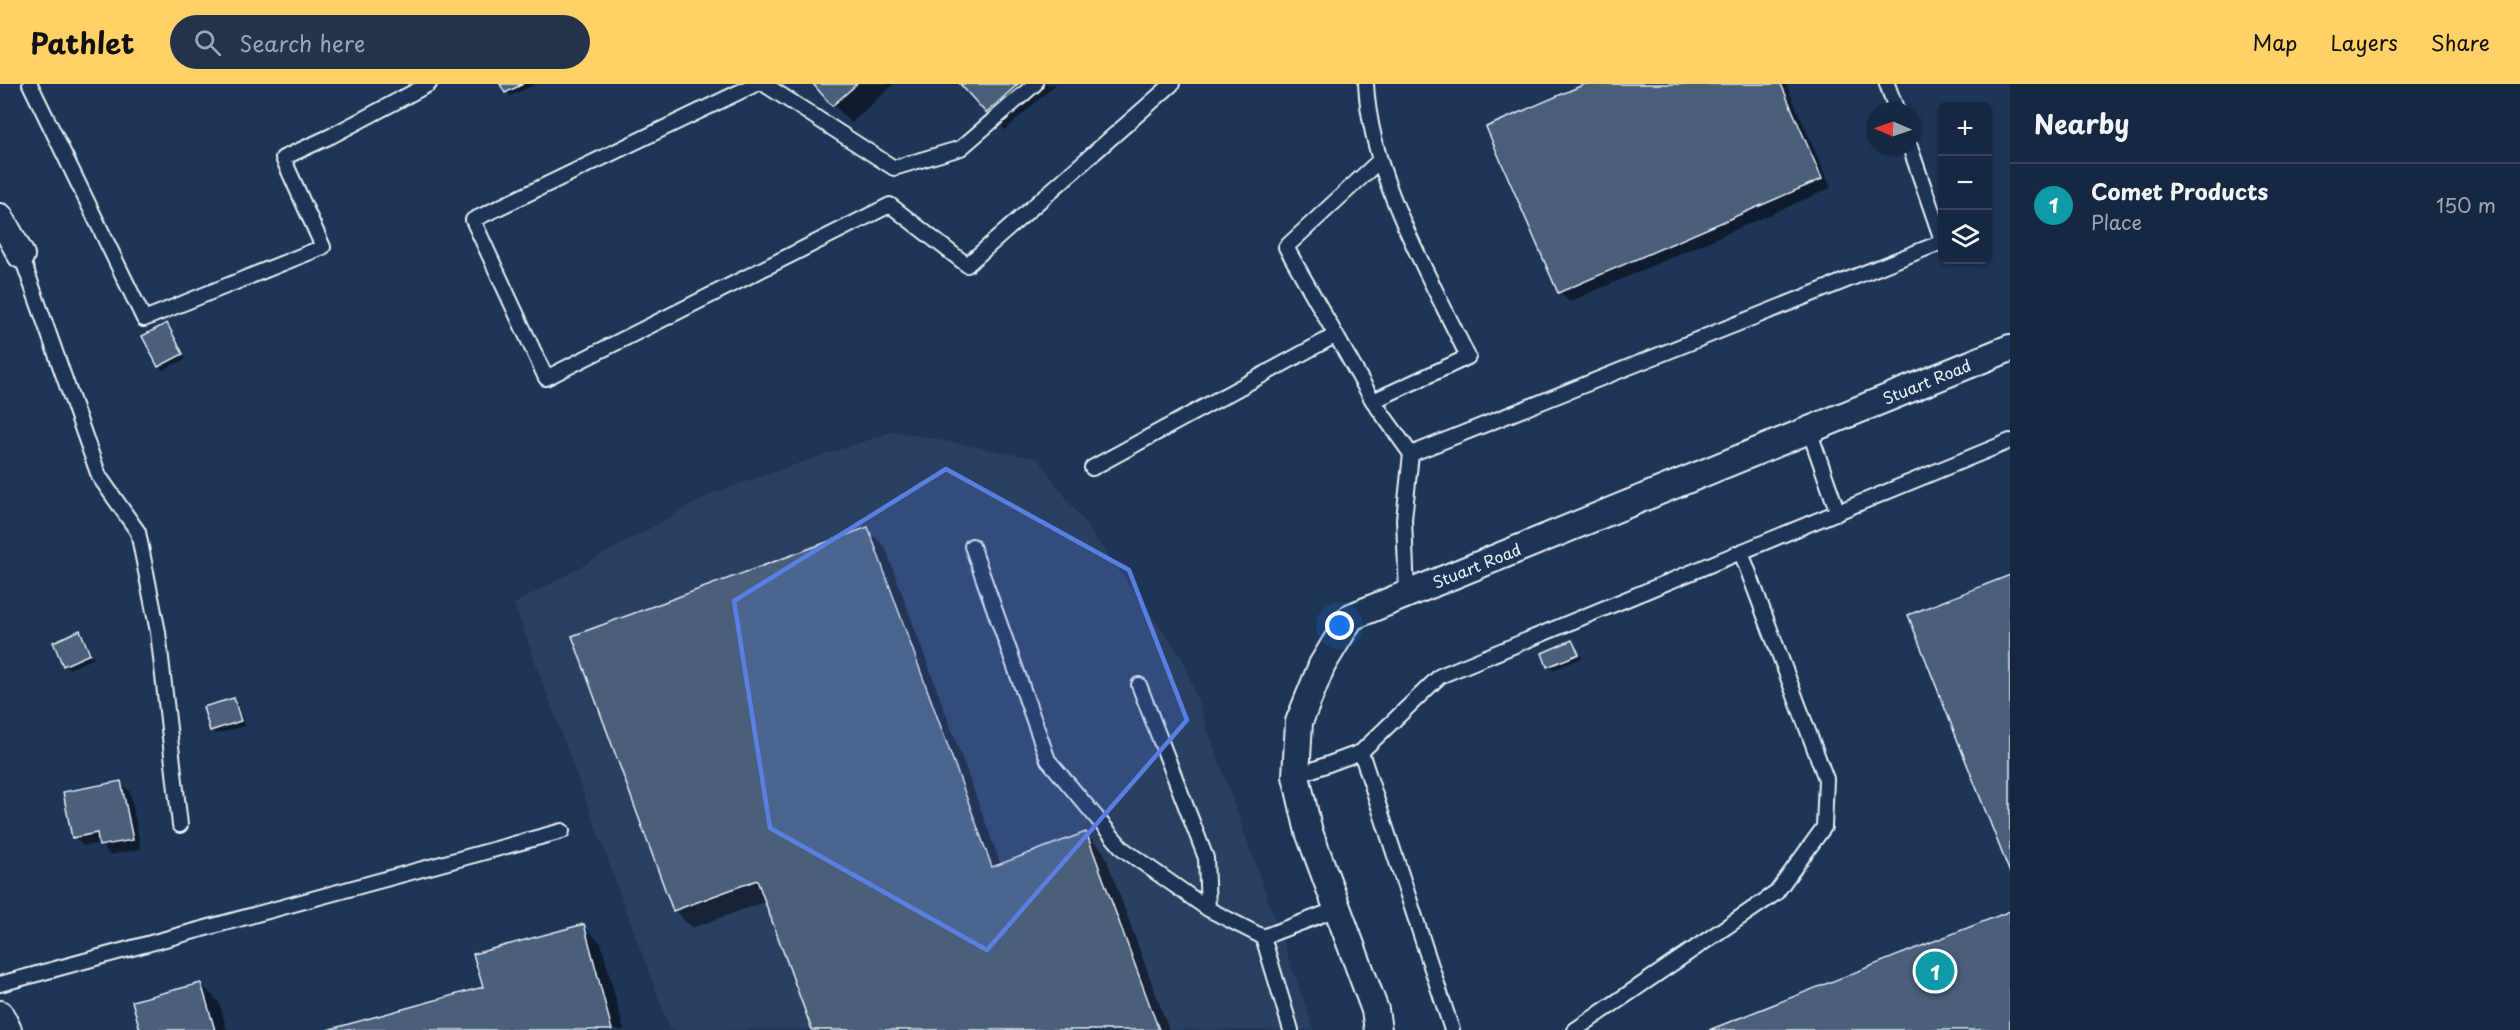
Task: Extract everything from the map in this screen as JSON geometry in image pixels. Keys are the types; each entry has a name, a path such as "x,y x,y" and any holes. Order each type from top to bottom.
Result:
{"street":[{"path":"0,217 21,255"},
{"name":"Stuart Road","path":"1378,1030 1375,1010 1309,832 1296,776 1299,722 1322,665 1351,617 2010,348"}],"lane":[{"path":"30,84 144,320 323,247 284,158 429,84"},
{"path":"756,84 473,219 546,378 890,205 967,265 1172,84"},
{"path":"764,84 894,168 961,148 1035,84"},
{"path":"1366,84 1367,109 1385,180 1468,357 1373,401"},
{"path":"1887,84 1894,102"},
{"path":"1913,156 1938,229"},
{"path":"1380,160 1286,247 1373,401 1411,454 1404,519 1407,594"},
{"path":"1411,454 1938,243"},
{"path":"21,255 99,476 138,532 158,632 180,825"},
{"path":"1092,468 1336,334"},
{"path":"1809,430 1838,513"},
{"path":"1296,776 1361,752 1440,676 2010,441"},
{"path":"972,546 1048,760 1123,849 1208,909 1263,937 1290,1030"},
{"path":"1575,1030 1776,893 1824,827 1826,779 1741,552"},
{"path":"1139,685 1206,858 1208,909"},
{"path":"1361,752 1452,1030"},
{"path":"0,984 562,831"},
{"path":"1263,937 1337,909"}],"highlighted area":[{"path":"946,469 1129,570 1187,720 987,950 770,828 734,601"}],"shaded area":[{"path":"894,431 1038,459 1183,659 1314,1030 670,1030 514,604 713,493"}],"building":[{"path":"500,84 523,84 505,93"},
{"path":"813,84 857,84 832,106"},
{"path":"960,84 1018,84 986,113"},
{"path":"1585,84 1781,84 1822,179 1558,293 1486,127"},
{"path":"167,323 183,354 158,367 142,336"},
{"path":"868,527 992,867 1086,832 1159,1030 812,1030 757,880 673,911 572,636"},
{"path":"2010,575 2010,873 1908,615"},
{"path":"80,630 90,654 63,666 53,642"},
{"path":"1572,640 1579,654 1547,667 1542,653"},
{"path":"234,698 241,721 210,731 203,707"},
{"path":"121,781 133,840 99,846 97,833 72,838 63,792"},
{"path":"2010,911 2010,1030 1709,1030"},
{"path":"584,924 612,1030 327,1030 483,987 473,954"},
{"path":"201,983 215,1030 140,1030 132,1001"}],"place":[{"name":"Comet Products","path":"1935,971"}]}
